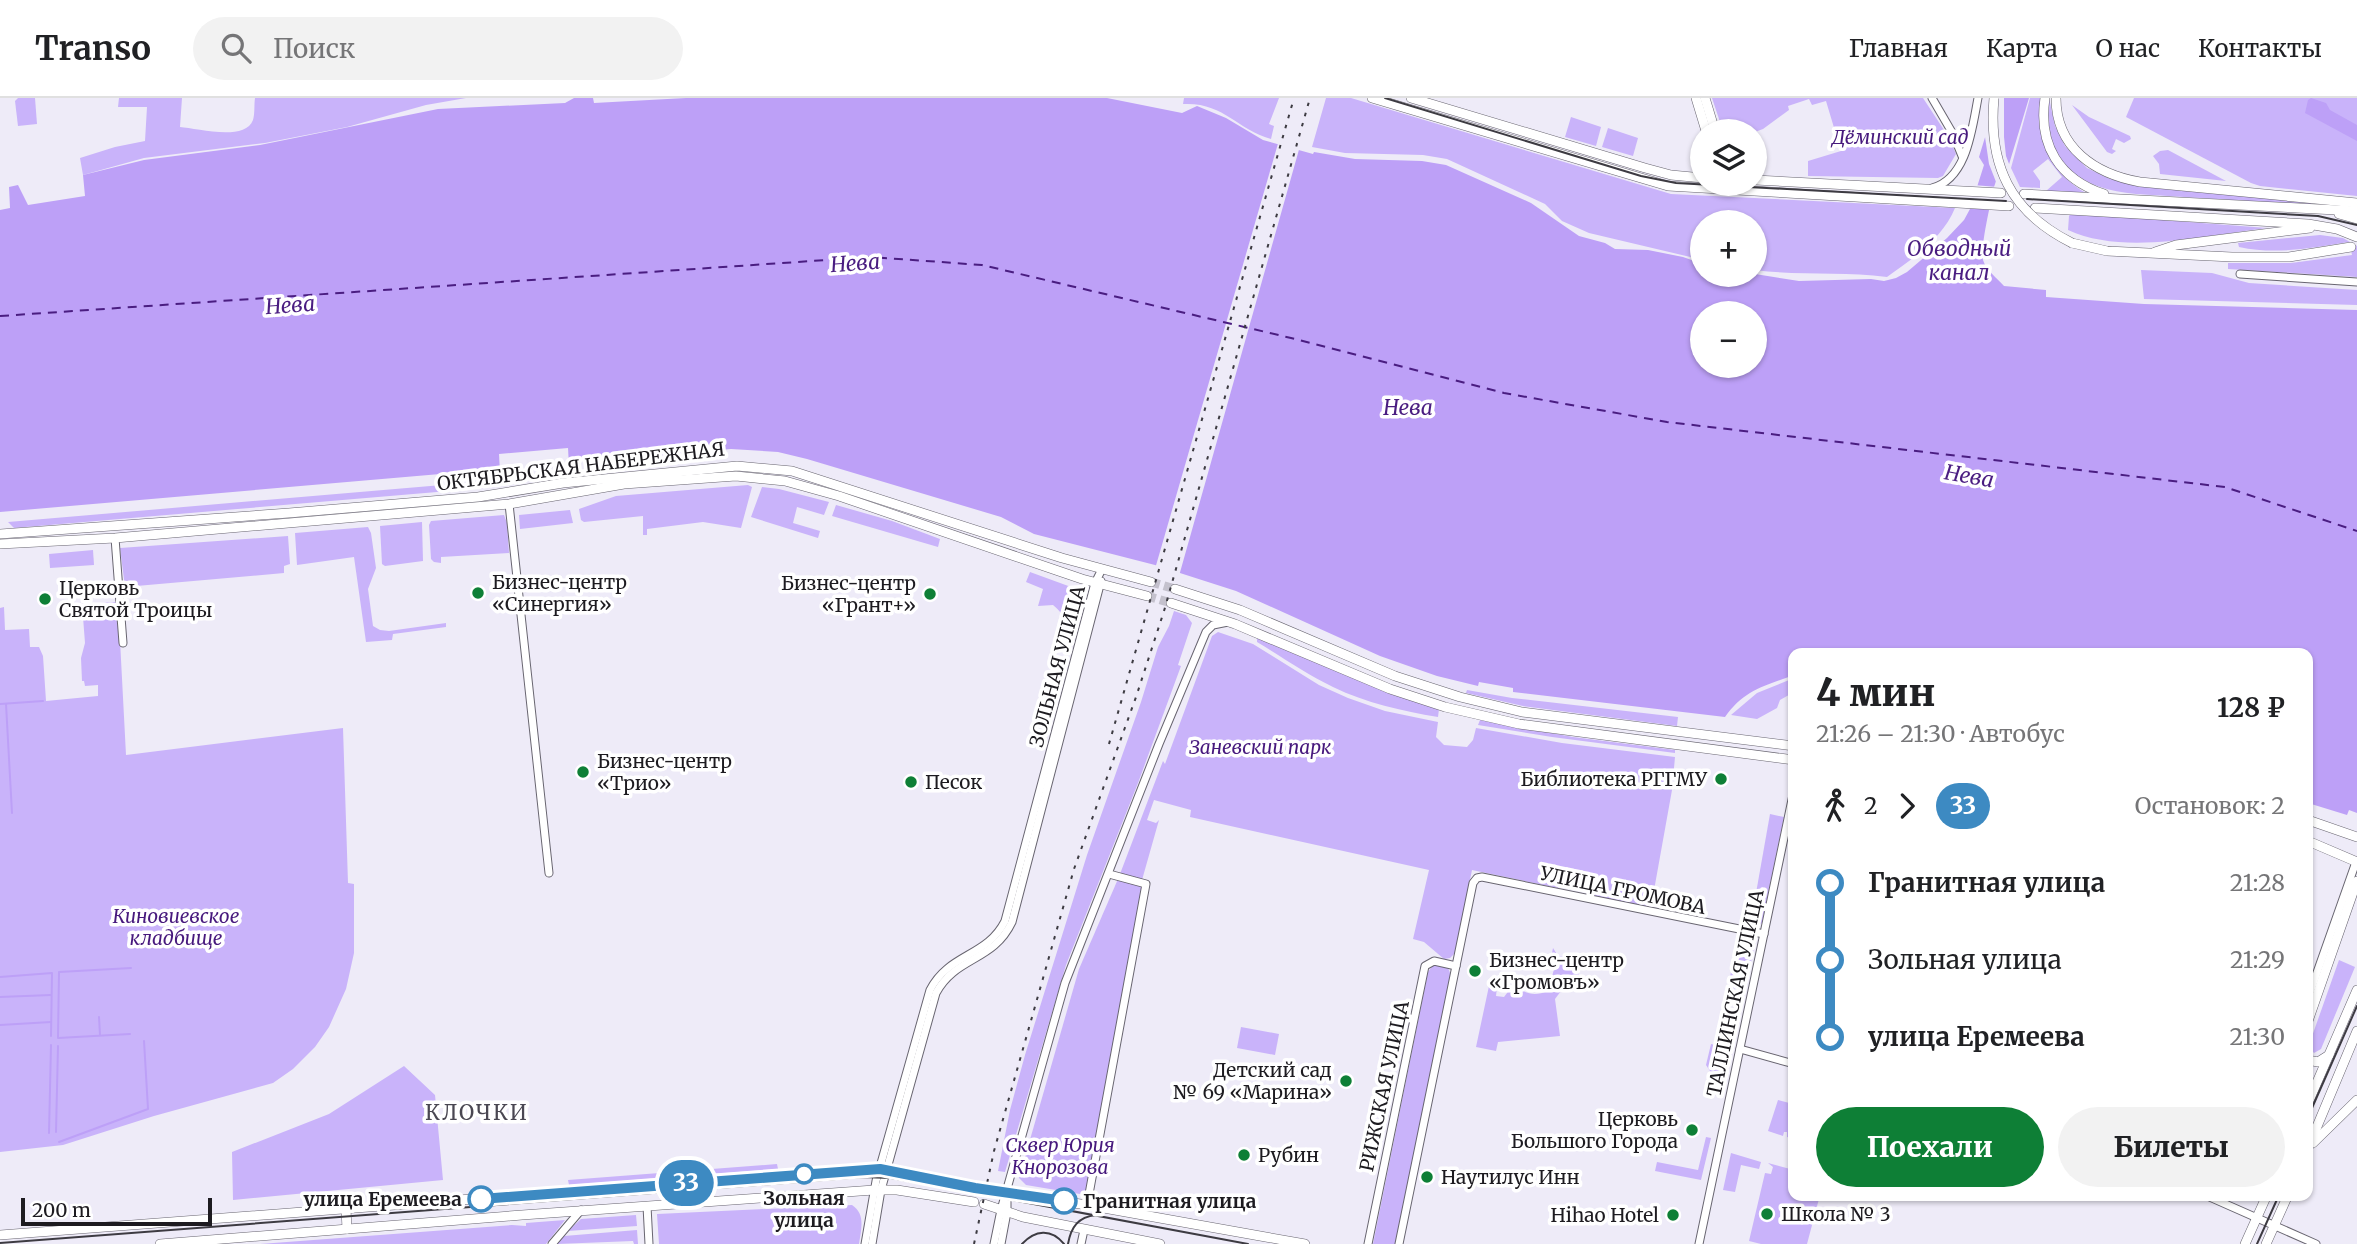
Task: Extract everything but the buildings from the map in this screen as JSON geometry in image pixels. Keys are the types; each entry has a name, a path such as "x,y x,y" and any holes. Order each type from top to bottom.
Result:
{"main road":[{"path":"1372,98 1401,102 1656,183 1690,189"},
{"path":"1411,98 1645,168 1690,177"},
{"path":"1696,98 1702,119"},
{"path":"1705,98 1711,119"},
{"path":"1993,98 1992,121 1998,160 2018,202 2053,234 2080,246 2107,251 2153,252 2176,256 2289,257 2351,247"},
{"path":"2045,98 2044,129 2056,159 2076,182 2115,198"},
{"path":"2056,98 2058,119 2065,136 2078,155 2100,170 2140,181 2357,202"},
{"path":"1767,181 1999,193"},
{"path":"1767,190 2009,206"},
{"path":"2024,194 2357,211"},
{"path":"2035,208 2308,224 2328,227 2357,237"},
{"path":"2321,209 2357,219"},
{"path":"2153,252 2176,245 2328,227"},
{"name":"ОКТЯБРЬСКАЯ НАБЕРЕЖНАЯ","path":"0,534 465,498 589,480 737,466 792,471 1151,582"},
{"name":"ОКТЯБРЬСКАЯ НАБЕРЕЖНАЯ","path":"0,544 116,538 509,504 624,484 736,476 785,481 900,515 1098,584 1147,596"},
{"path":"1175,589 1240,610 1395,676 1460,697 1521,712 1788,745"},
{"path":"1171,603 1228,622 1390,689 1445,707 1519,724 1788,759"},
{"path":"2313,822 2357,837"},
{"path":"2313,843 2357,861"},
{"path":"2313,1007 2357,881"},
{"path":"2313,1092 2357,990"},
{"path":"2313,1138 2357,1031"},
{"path":"2313,1061 2318,1062 2330,1054"},
{"path":"2313,1144 2357,1100"},
{"path":"0,1235 883,1169 980,1189 1305,1244"},
{"path":"160,1244 581,1210 878,1190 897,1190 977,1202 1084,1230 1160,1244"},
{"path":"2245,1244 2264,1201"},
{"path":"2266,1244 2285,1201"},
{"path":"346,1209 346,1229"}],"street":[{"path":"1932,98 1954,134 1963,156"},
{"path":"1930,189 1950,179 1963,156 1972,131 1978,98"},
{"path":"1954,134 1965,138 1972,131"},
{"path":"2240,274 2357,282"},
{"path":"509,504 549,873"},
{"path":"116,538 123,643"},
{"name":"ЗОЛЬНАЯ УЛИЦА","path":"866,1244 883,1169 936,993 954,970 996,946 1012,922 1102,569"},
{"path":"1001,1244 1007,1193 1066,983 1206,632 1213,625 1228,622"},
{"name":"ТАЛЛИНСКАЯ УЛИЦА","path":"1699,1244 1788,819"},
{"path":"2313,984 2357,861"},
{"path":"1087,1205 1146,884 1109,874"},
{"name":"УЛИЦА ГРОМОВА","path":"1456,966 1473,883 1482,877 1764,934"},
{"name":"РИЖСКАЯ УЛИЦА","path":"1367,1244 1425,966 1434,961 1456,966"},
{"path":"1399,1244 1456,966"},
{"path":"1740,1049 1788,1061"},
{"name":"ЗОЛЬНАЯ УЛИЦА","path":"872,1244 878,1190"},
{"path":"2219,1201 2316,1244"},
{"path":"647,1206 649,1244"},
{"path":"552,1244 581,1210"},
{"path":"994,1244 1004,1211"},
{"path":"1081,1244 1084,1230"}],"green space":[{"path":"18,98 35,98 37,124 18,126 15,101"},
{"path":"119,98 182,98 180,127 231,132 248,127 253,120 255,98 466,98 426,105 347,127 265,143 144,158 83,175 80,158 145,141 147,107 118,107"},
{"path":"1184,98 1279,98 1269,124 1274,126 1271,139 1209,107 1183,104"},
{"path":"1326,98 1351,98 1671,194 1955,208 1935,238 1887,277 1767,271 1767,210 1690,210 1690,257 1589,233 1562,221 1545,204 1447,159 1423,155 1345,153 1312,147"},
{"name":"Дёминский сад","path":"1712,98 1923,98 1956,154 1943,176 1938,178 1808,176 1808,161 1841,151 1826,101 1812,105 1809,99 1788,106 1789,110 1767,126 1767,119 1719,119"},
{"path":"2030,98 2041,98 2043,140 2055,165 2074,185 2086,193 2046,191 2062,177 2048,159 2033,171 2040,181 2040,188 2020,187 2011,168"},
{"path":"2049,98 2055,126 2065,146 2087,168 2110,179 2138,185 2311,202 2311,205 2136,194 2097,186 2068,168 2058,155 2051,140 2048,121"},
{"path":"2134,98 2357,98 2357,196 2251,183 2126,117"},
{"path":"2072,105 2131,139 2124,143 2116,139 2112,149 2116,151 2112,154 2107,152"},
{"path":"1571,117 1601,127 1596,146 1565,137"},
{"path":"1608,128 1638,138 1633,156 1602,147"},
{"path":"2168,150 2226,181 2160,174 2159,164 2153,156"},
{"path":"2071,213 2267,228 2192,239 2114,242 2090,238 2068,230"},
{"path":"2320,235 2343,238 2357,246 2357,277 2228,269 2228,263 2291,263 2352,255 2349,242 2280,251 2239,247 2238,243"},
{"path":"2141,270 2212,273 2249,283 2357,290 2357,305 2144,299"},
{"path":"501,480 496,487 14,528 8,522"},
{"path":"748,485 752,487 741,528 703,522 647,529 647,535 643,535 643,516 584,522 579,509 616,496"},
{"path":"762,487 829,502 824,515 797,507 793,523 820,531 818,538 751,517"},
{"path":"836,505 892,521 940,539 938,547 832,516"},
{"path":"570,510 573,523 520,529 519,515"},
{"path":"504,515 509,553 441,557 441,563 431,559 431,521"},
{"path":"422,522 423,561 385,566 382,564 380,526"},
{"path":"368,527 376,568 368,589 373,626 389,631 446,623 446,627 393,634 392,640 366,642 354,557 297,565 295,533"},
{"path":"288,536 290,564 284,566 284,573 125,587 120,548"},
{"path":"93,550 94,565 50,568 49,554"},
{"path":"1030,572 1082,591 1083,597 1073,636 1061,613 1053,605 1038,606 1043,589 1026,582"},
{"name":"Киновиевское кладбище","path":"118,602 126,755 343,728 348,883 354,884 354,953 346,989 329,1027 315,1047 293,1069 273,1083 63,1145 0,1152 0,608 4,607 5,630 29,629 30,647 39,647 43,656 46,701 98,696 98,685 85,686 82,681 81,658 85,643 82,604"},
{"path":"1174,611 1186,615 1192,623 1178,665 1181,666 1066,965 1005,1172 998,1171 1010,1110 1025,1055 1087,855 1158,647"},
{"name":"Заневский парк","path":"1218,632 1253,644 1319,685 1348,698 1385,711 1438,722 1436,737 1444,745 1467,747 1473,740 1476,728 1562,743 1675,757 1672,790 1651,907 1594,896 1594,890 1560,883 1558,888 1472,870 1455,953 1444,959 1424,942 1413,939 1429,870 1190,817 1191,810 1154,800 1147,820 1156,823 1159,820 1142,880 1120,874 1163,761 1165,764 1212,636"},
{"path":"1257,638 1439,709 1438,717 1384,706 1346,693 1294,665 1257,642"},
{"path":"1788,680 1788,695 1780,700 1777,708 1757,719 1731,715 1757,693"},
{"path":"1467,690 1512,698 1678,717 1677,726 1523,706 1466,693"},
{"path":"1480,720 1573,737 1675,750 1675,753 1478,725"},
{"path":"1770,814 1784,817 1762,923 1755,928 1750,927"},
{"name":"Сквер Юрия Кнорозова","path":"1118,879 1142,887 1087,1190 1080,1194 1026,1185 1019,1178 1079,969"},
{"path":"1748,946 1754,947 1744,997 1736,995 1737,989 1728,987 1735,952 1746,954"},
{"path":"1553,948 1558,956 1571,956 1581,979 1561,991 1555,999 1560,1036 1498,1042 1496,1051 1476,1047 1489,986 1497,987 1496,996 1504,997 1513,985 1529,993 1548,991 1556,962 1551,958"},
{"path":"2339,960 2355,967 2321,1049 2314,1053 2313,1034"},
{"path":"1437,964 1448,968 1451,975 1395,1244 1373,1244 1428,972"},
{"path":"1241,1027 1279,1034 1275,1055 1237,1048"},
{"path":"1711,1044 1733,1049 1724,1092 1708,1088 1712,1074 1706,1065"},
{"path":"404,1066 435,1095 443,1180 233,1200 232,1152 329,1114"},
{"path":"1778,1100 1788,1103 1788,1137 1787,1132 1784,1132 1783,1136 1768,1131"},
{"path":"1706,1137 1711,1138 1701,1180 1655,1171 1657,1162 1698,1170"},
{"path":"1731,1153 1761,1162 1759,1169 1741,1165 1735,1192 1723,1190"},
{"path":"1768,1163 1788,1168 1788,1201 1818,1201 1807,1244 1761,1244 1749,1241 1765,1173 1771,1174 1773,1167"},
{"path":"777,1164 778,1169 569,1185 568,1180"},
{"path":"852,1205 861,1218 859,1244 659,1244 657,1214"},
{"path":"636,1215 637,1226 568,1231 581,1219"},
{"path":"565,1220 546,1244 260,1244 526,1226 526,1223"},
{"path":"637,1230 638,1244 633,1241 557,1244 564,1236"}],"water":[{"name":"Нева","path":"574,98 593,98 594,103 686,98 1107,98 1182,113 1197,106 1226,118 1263,140 1313,154 1446,165 1531,203 1579,236 1605,243 1615,249 1648,250 1690,259 1690,287 1767,287 1767,276 1799,281 1884,281 1907,272 1947,238 1964,220 1970,209 1984,165 1979,157 1997,98 2029,98 2007,171 1996,181 1994,187 1983,245 1984,264 2004,286 2046,290 2046,297 2144,304 2357,310 2357,813 2349,810 2347,815 2313,805 2313,648 1788,648 1788,677 1747,695 1725,717 1513,692 1513,688 1479,682 1478,686 1437,676 1380,656 1236,591 1155,565 1034,534 1001,517 807,459 778,452 731,449 0,512 0,210 10,208 9,187 18,185 28,205 85,196 83,175 144,160 260,145 438,109 565,103"},
{"path":"2311,98 2326,103 2330,110 2357,125 2357,141 2305,113"}],"pier":[{"path":"1994,98 2004,98 2004,137 2006,156 2011,169 1999,183 1994,210 1967,208 1973,185 1998,187 1989,164 1984,130"},
{"path":"1279,140 1300,146 1179,576 1155,569"},
{"path":"568,448 569,466 500,472 499,454"}],"waterway":[{"path":"0,704 43,701"},
{"path":"6,704 12,813"},
{"path":"130,1034 58,1038 59,972 131,968"},
{"path":"0,977 52,973 51,1036"},
{"path":"0,997 51,995"},
{"path":"99,1017 100,1035"},
{"path":"0,1025 51,1022"},
{"path":"59,1142 148,1109 144,1041"},
{"path":"49,1133 51,1045"},
{"path":"56,1132 58,1046"}],"ferry route":[{"path":"0,316 871,257 982,265 1291,338 1504,393 1667,422 2225,487 2357,531"}],"tunnel":[{"path":"1151,582 1175,589"},
{"path":"1147,596 1171,603"}],"tram line":[{"path":"1385,98 1641,176 1676,183 2006,201"},
{"path":"2027,199 2318,216 2357,225"},
{"path":"2313,1106 2357,1006"},
{"path":"0,1243 862,1177 891,1178 976,1193"},
{"path":"986,1195 1248,1244"},
{"path":"2257,1244 2276,1201"},
{"path":"1068,1244 1076,1224 1084,1218 1096,1215"},
{"path":"1022,1244 1032,1236 1043,1233 1054,1235 1064,1244"}],"railway":[{"path":"1109,744 1294,98"},
{"path":"974,1244 994,1151 1074,869 1164,611 1310,98"}],"bus line":[{"name":"33","path":"481,1199 880,1169 975,1188 1064,1201"}],"place":[{"name":"Бизнес-центр «Синергия»","path":"478,593"},
{"name":"Бизнес-центр «Грант+»","path":"930,594"},
{"name":"Церковь Святой Троицы","path":"45,599"},
{"name":"Бизнес-центр «Трио»","path":"583,772"},
{"name":"Библиотека РГГМУ","path":"1721,779"},
{"name":"Песок","path":"911,782"},
{"name":"Бизнес-центр «Громовъ»","path":"1475,971"},
{"name":"Детский сад № 69 «Марина»","path":"1346,1081"},
{"name":"Церковь Большого Города","path":"1692,1130"},
{"name":"Рубин","path":"1244,1155"},
{"name":"Зольная улица","path":"804,1174"},
{"name":"Наутилус Инн","path":"1427,1177"},
{"name":"улица Еремеева","path":"481,1199"},
{"name":"Гранитная улица","path":"1064,1201"},
{"name":"Школа № 3","path":"1767,1214"},
{"name":"Hihao Hotel","path":"1673,1215"}],"district":[{"name":"КЛОЧКИ","path":"477,1112"}],"water label":[{"name":"Обводный канал","path":"1959,260"}]}
